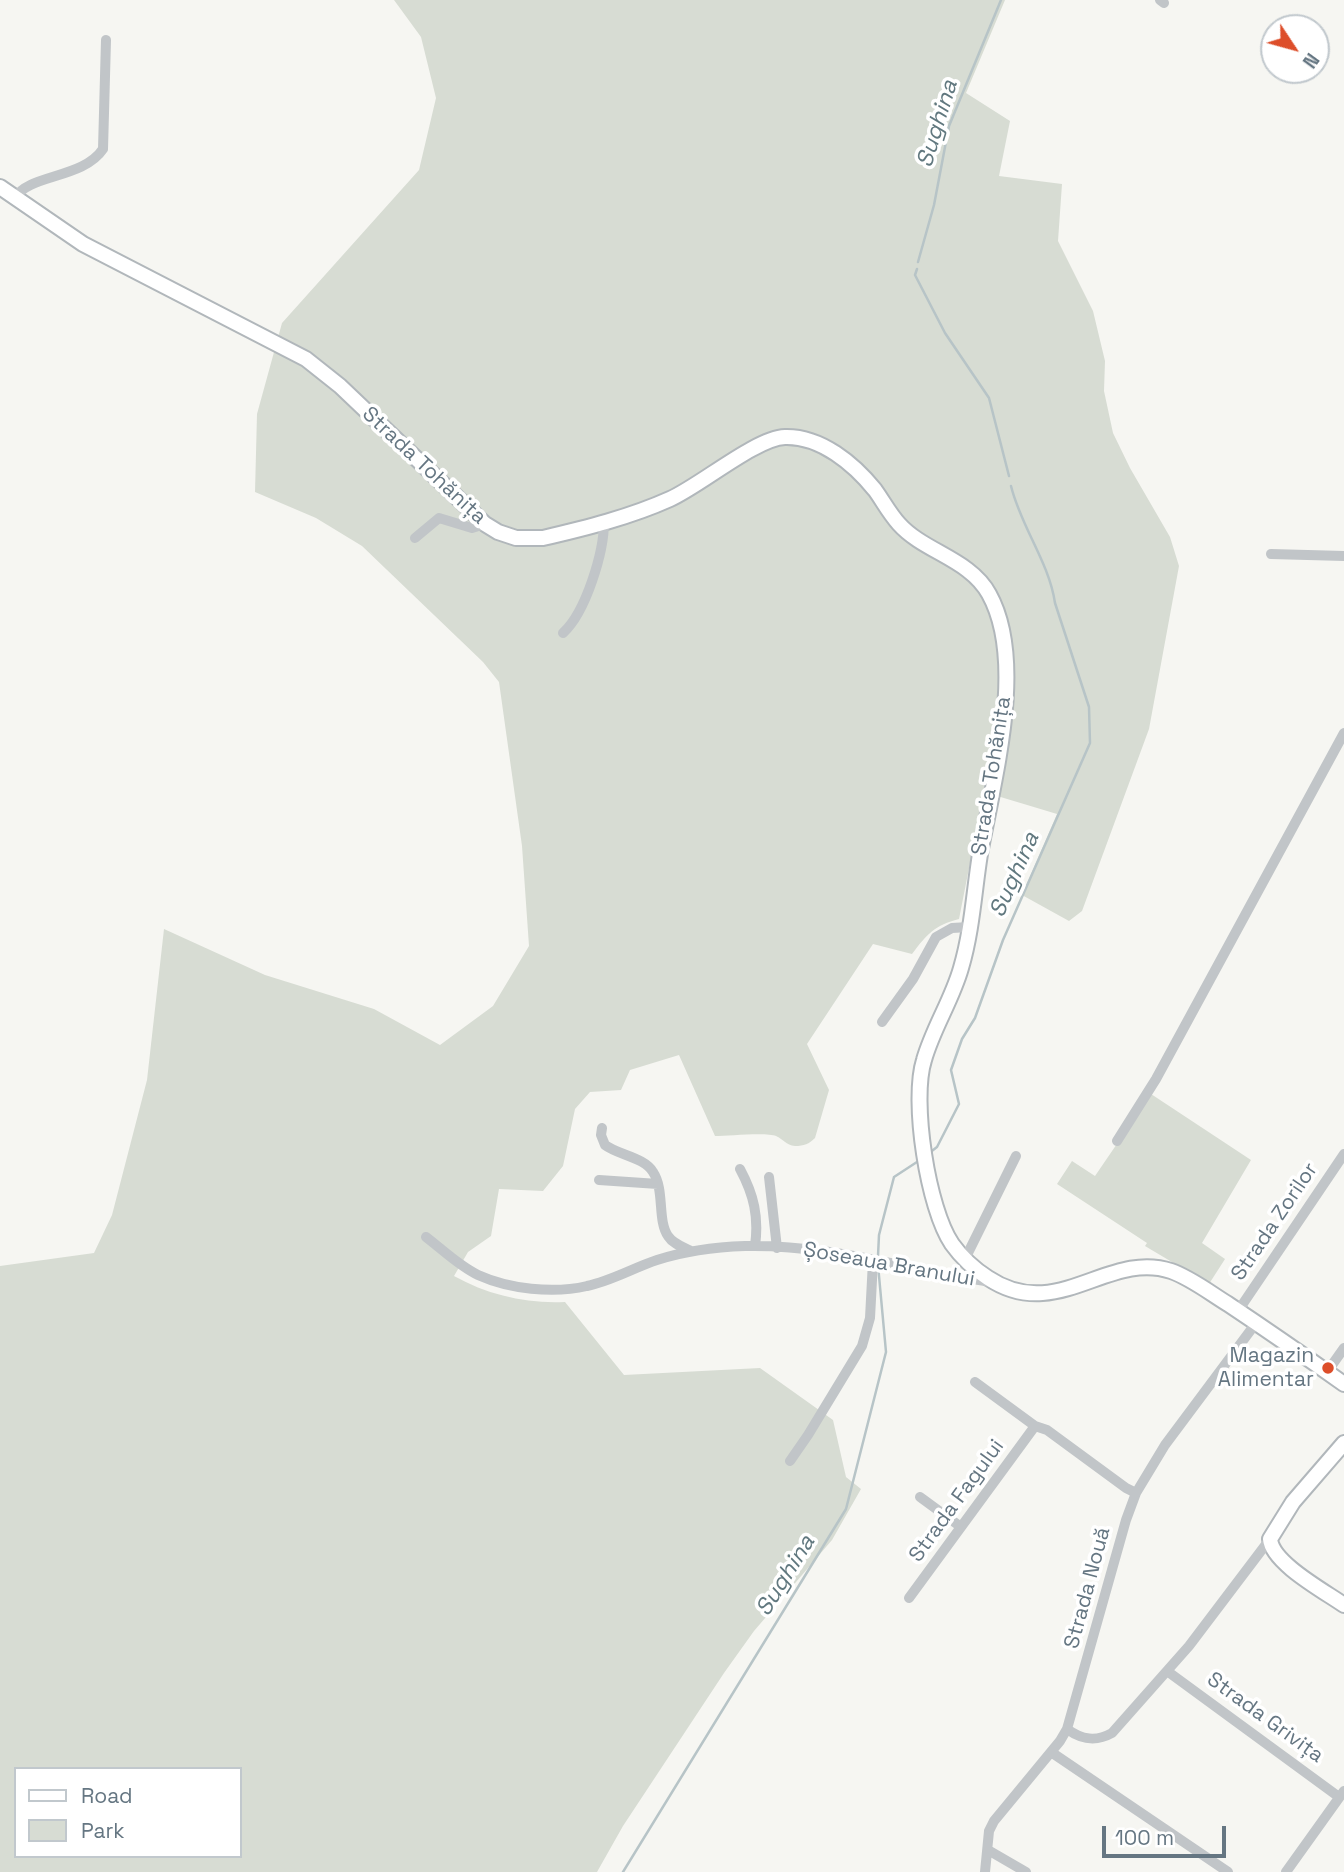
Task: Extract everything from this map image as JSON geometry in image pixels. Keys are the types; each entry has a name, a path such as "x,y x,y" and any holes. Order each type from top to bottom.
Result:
{"main road":[{"name":"Strada Tohănița","path":"0,187 83,244 306,359 340,386 485,524 509,537 531,540 543,538 604,522 671,499 769,440 798,438 822,446 842,458 863,477 905,530 978,579 989,594 998,615 1007,678 1001,736 978,869"},
{"name":"Șoseaua Branului","path":"978,869 956,984 929,1046 921,1072 919,1102 932,1195 943,1227 953,1245 965,1259 995,1283 1018,1293 1041,1294 1135,1269 1157,1268 1186,1278 1344,1384"},
{"path":"1344,1443 1293,1502 1270,1539 1273,1551 1283,1561 1344,1605"}],"street":[{"path":"15,198 23,187 74,170 99,155 103,149 106,40"},
{"path":"415,538 439,518 472,528 485,524"},
{"path":"563,633 578,616 583,605 601,549 604,522"},
{"path":"1271,554 1344,556"},
{"path":"1117,1141 1151,1088 1344,733"},
{"path":"882,1022 913,979 936,937 952,928 969,927"},
{"path":"602,1128 601,1135 605,1145 646,1164 654,1173 666,1234 675,1244 691,1251"},
{"name":"Strada Zorilor","path":"1238,1311 1344,1154"},
{"path":"965,1259 1016,1156"},
{"path":"740,1169 757,1210 755,1246"},
{"path":"769,1177 777,1248"},
{"path":"599,1180 658,1184"},
{"name":"Șoseaua Branului","path":"426,1237 479,1275 504,1284 547,1289 587,1286 691,1251 755,1246 833,1252 995,1283"},
{"path":"790,1461 862,1346 870,1318 873,1261"},
{"name":"Strada Nouă","path":"985,1872 989,1831 994,1821 1067,1729 1136,1493 1155,1458 1256,1323"},
{"path":"1327,1372 1344,1348"},
{"path":"975,1382 1035,1426 1046,1430 1136,1493"},
{"name":"Strada Fagului","path":"909,1598 1035,1426"},
{"path":"920,1497 961,1527"},
{"path":"1067,1729 1088,1740 1105,1737 1119,1726 1167,1671 1270,1539"},
{"name":"Strada Grivița","path":"1167,1671 1342,1794"},
{"path":"1051,1752 1228,1872"},
{"path":"1286,1872 1342,1794"},
{"path":"988,1850 1026,1872"}],"green space":[{"path":"394,0 1005,0 966,93 1010,121 999,176 1062,184 1058,241 1093,311 1105,361 1104,391 1113,433 1170,537 1179,566 1149,729 1082,911 1069,921 1022,895 1057,814 984,792 959,919 932,931 912,954 873,944 807,1044 829,1090 815,1138 811,1142 795,1146 771,1135 715,1136 679,1055 630,1070 621,1090 590,1092 575,1109 563,1166 543,1191 499,1189 491,1236 468,1252 454,1276 508,1297 565,1302 624,1375 760,1368 833,1420 846,1477 861,1489 832,1540 754,1631 724,1673 623,1826 597,1872 0,1872 0,1266 94,1253 112,1215 147,1080 164,929 265,975 374,1009 440,1045 493,1006 529,946 522,846 499,682 483,662 362,546 316,518 255,492 257,414 282,323 419,170 436,98 421,37"},
{"path":"1151,1094 1251,1160 1202,1243 1225,1259 1209,1284 1145,1246 1147,1243 1057,1184 1072,1161 1095,1176"}],"waterway":[{"name":"Sughina","path":"918,262 934,205 949,126 1001,0"},
{"name":"Sughina","path":"917,269 915,275 945,333 989,398 1009,476"},
{"name":"Sughina","path":"928,1154 937,1147 959,1104 951,1070 962,1039 975,1018 1003,940 1090,743 1089,707 1047,573 1021,516 1011,486"},
{"name":"Sughina","path":"878,1256 879,1235 894,1177 920,1160"},
{"name":"Sughina","path":"623,1872 846,1509 886,1352 878,1265"}],"place":[{"name":"Magazin Alimentar","path":"1328,1368"}]}
